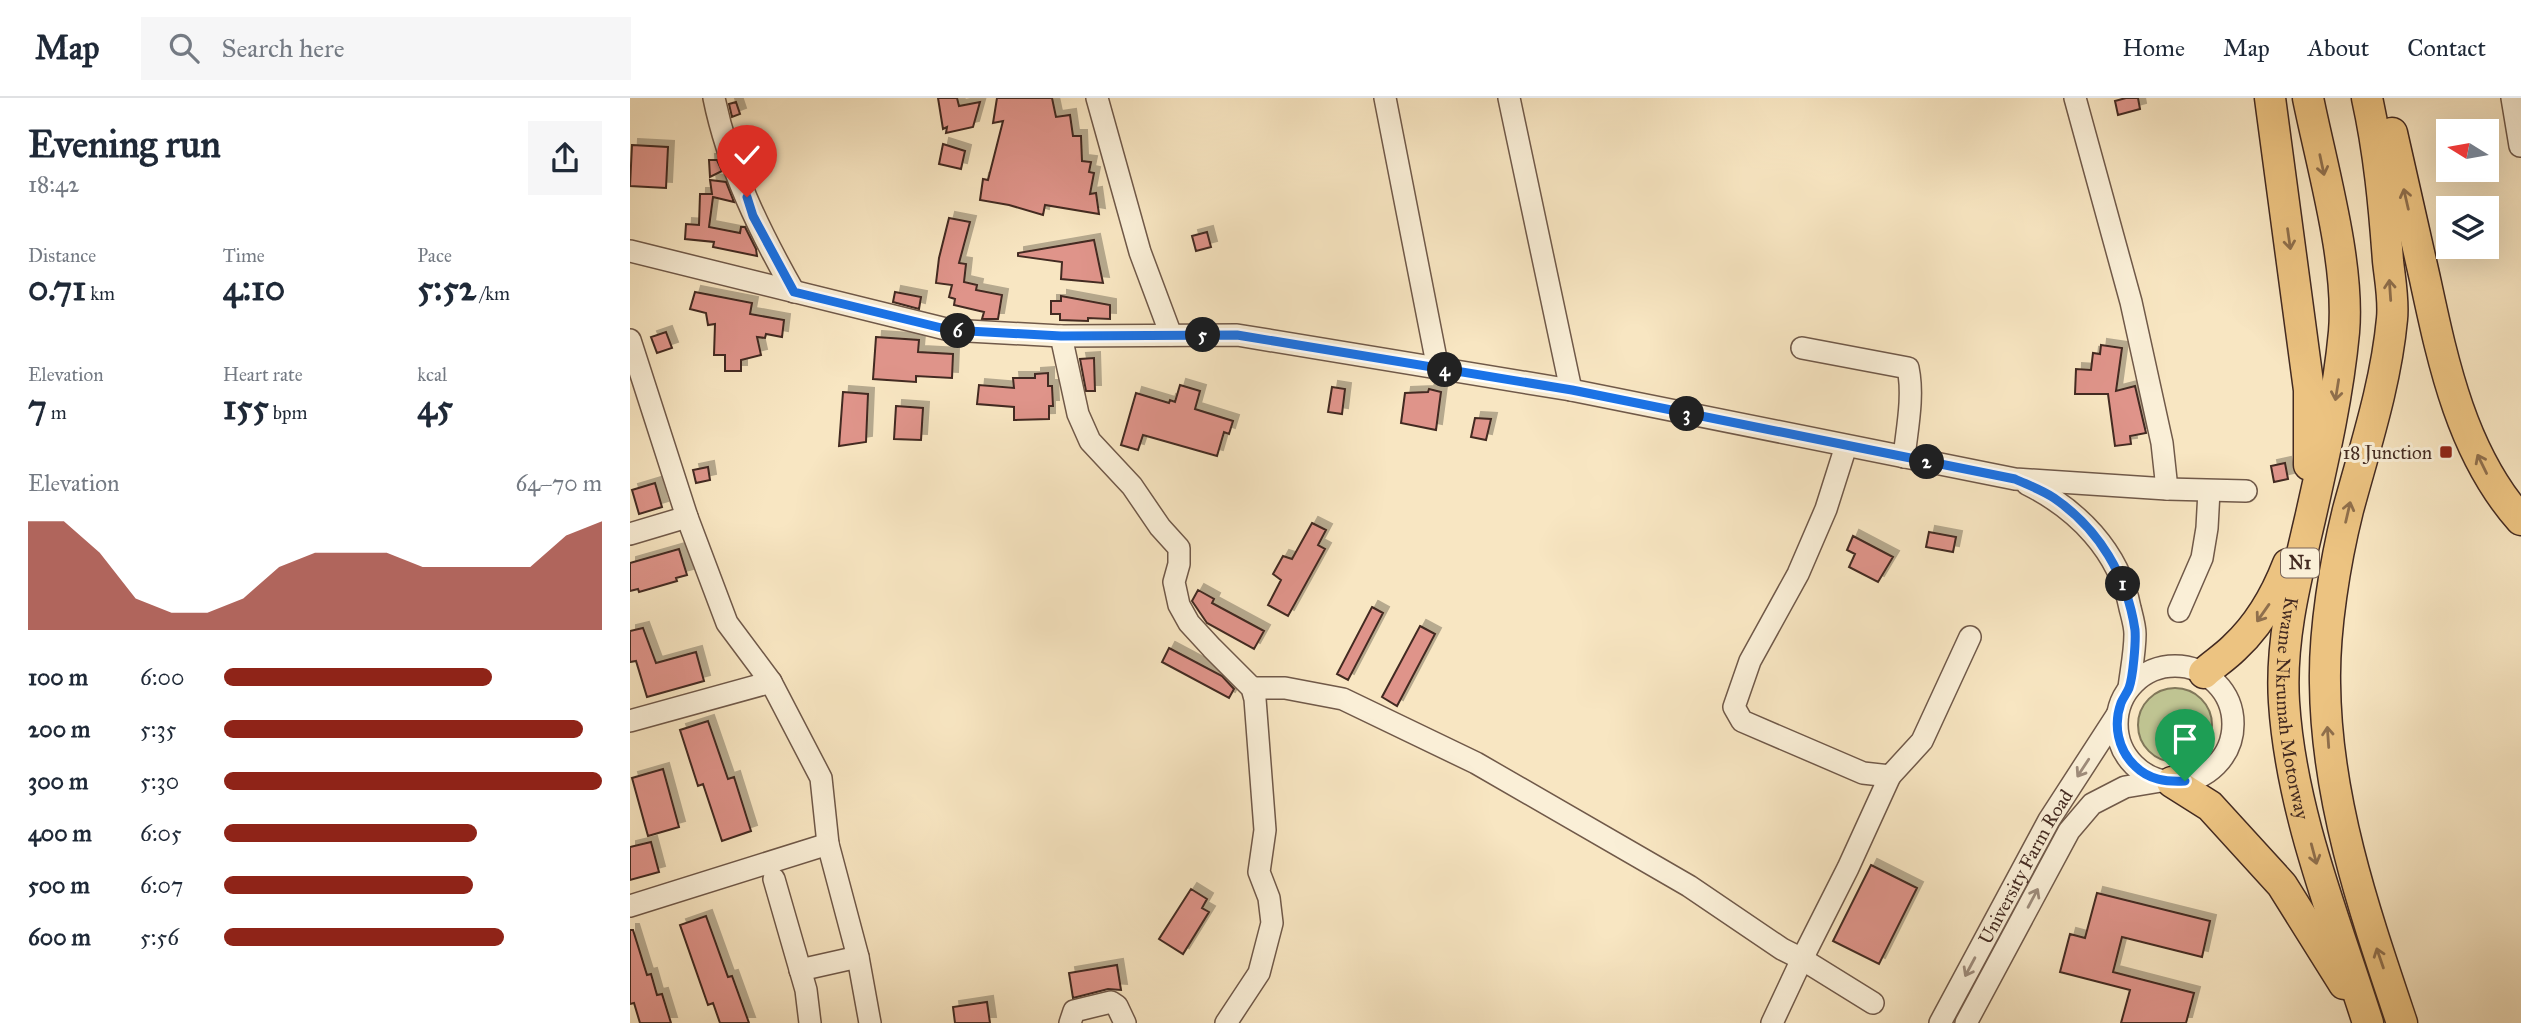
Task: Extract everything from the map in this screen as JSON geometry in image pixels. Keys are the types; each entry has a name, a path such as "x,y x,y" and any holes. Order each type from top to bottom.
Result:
{"highway":[{"path":"2204,673 2243,639 2277,592 2292,555 2307,479 2310,450 2309,390 2270,98"},
{"name":"Kwame Nkrumah Motorway","path":"2308,98 2336,232 2343,282 2344,329 2338,386 2327,444 2287,627 2284,701 2294,773 2313,849 2368,1023"},
{"name":"Kwame Nkrumah Motorway","path":"2367,98 2375,134 2384,209 2392,317 2376,408 2347,513 2331,597 2325,682 2330,764 2346,842 2368,924 2402,1023"},
{"path":"2383,98 2441,350 2466,431 2487,475 2521,520"},
{"path":"2167,781 2210,806 2282,885 2342,979 2363,1023"}],"street":[{"path":"714,98 727,148 753,216 794,292"},
{"path":"1097,98 1140,251 1171,335"},
{"path":"1385,98 1438,369"},
{"path":"1509,98 1572,390"},
{"path":"2075,98 2131,302 2162,443 2167,489"},
{"path":"2512,98 2520,146"},
{"path":"630,251 950,330 1061,336 1237,335 1572,390 2015,479 2167,489 2246,491"},
{"path":"1061,336 1078,414 1090,441 1132,485 1160,527 1179,548 1179,564 1174,582 1179,605 1189,623 1252,688 1258,713 1265,830 1259,872 1269,898 1272,923 1259,973 1226,1023"},
{"path":"1802,348 1908,368 1909,408 1904,457"},
{"path":"631,349 668,453 687,517 727,623 771,682 821,778 828,844 858,957 870,1023"},
{"path":"1846,446 1826,509 1798,574 1750,662 1734,707 1742,721 1863,773 1890,776"},
{"path":"2015,479 2052,497 2084,523 2110,555 2127,593 2135,633 2129,688"},
{"path":"2179,611 2202,558 2209,491"},
{"path":"630,534 687,517"},
{"path":"2135,633 2161,667"},
{"path":"1772,1023 1890,776 1922,741 1970,637"},
{"path":"2161,667 2191,667 2204,673 2219,685 2228,700 2233,718 2232,737 2225,754 2213,768 2197,778 2167,781 2142,772 2127,757 2118,737 2121,701 2129,688 2143,675 2161,667"},
{"path":"631,717 771,682"},
{"path":"1252,688 1285,688 1343,699 1476,762 1689,886 1782,949 1873,1003"},
{"name":"University Farm Road","path":"1940,1023 2049,820 2118,715"},
{"name":"University Farm Road","path":"1966,1023 2069,831 2092,804 2125,787 2167,781"},
{"path":"630,906 828,844"},
{"path":"774,879 806,990 810,1023"},
{"path":"800,970 858,957"},
{"path":"1070,1023 1074,1011 1111,1002 1117,1006 1125,1023"}],"green space":[{"path":"2175,688 2189,691 2201,699 2209,711 2212,725 2209,739 2201,751 2189,759 2175,762 2161,759 2149,751 2141,739 2138,725 2141,711 2149,699 2161,691"}],"building":[{"path":"938,98 957,98 959,106 980,102 973,127 946,133 947,127 943,129"},
{"path":"997,98 1052,98 1056,117 1070,115 1073,136 1081,136 1082,161 1091,162 1089,172 1094,173 1090,194 1096,193 1099,214 1045,205 1043,215 980,200 983,179 988,180 1003,121 993,123"},
{"path":"2138,98 2140,109 2118,115 2115,101"},
{"path":"736,102 740,114 732,117 729,104"},
{"path":"943,144 965,151 961,169 939,164"},
{"path":"632,145 668,147 666,188 630,186"},
{"path":"709,160 717,160 722,171 710,177"},
{"path":"710,180 726,182 734,202 713,197 709,227 740,233 741,227 745,227 757,256 713,247 714,242 685,239 686,224 699,225 700,194 712,194"},
{"path":"949,218 970,222 959,263 966,264 964,282 977,285 976,290 1002,295 998,319 982,319 984,312 954,305 955,299 949,297 952,285 936,283"},
{"path":"1207,232 1211,247 1196,251 1192,236"},
{"path":"1094,240 1103,283 1061,279 1062,262 1018,256 1018,253"},
{"path":"695,292 752,303 750,314 784,320 782,337 766,334 765,338 757,337 761,355 741,360 741,371 725,371 725,355 714,355 715,324 708,325 706,313 690,309"},
{"path":"895,292 921,297 919,309 893,302"},
{"path":"1061,296 1110,305 1110,319 1060,320 1060,314 1051,314 1051,301 1061,301"},
{"path":"666,332 672,348 657,353 651,337"},
{"path":"876,337 919,340 918,352 953,354 952,378 916,376 916,382 873,379"},
{"path":"2101,345 2122,348 2116,391 2135,386 2146,433 2130,436 2131,444 2115,446 2108,394 2075,394 2076,369 2091,370 2093,353 2100,354"},
{"path":"1094,358 1095,391 1086,391 1080,359"},
{"path":"1048,373 1053,406 1049,406 1049,419 1014,420 1014,407 977,404 979,385 1014,388 1013,378 1035,378 1035,374"},
{"path":"1180,385 1200,391 1195,409 1233,421 1229,434 1224,432 1217,456 1143,435 1138,450 1121,445 1136,393 1169,403 1170,400 1175,402"},
{"path":"1332,387 1345,389 1342,414 1328,412"},
{"path":"1429,389 1441,392 1436,430 1401,423 1405,393 1428,392"},
{"path":"843,392 868,394 866,442 839,446"},
{"path":"896,406 923,408 921,440 894,439"},
{"path":"1475,418 1491,419 1486,440 1471,437"},
{"path":"2285,463 2288,479 2274,482 2271,466"},
{"path":"708,467 710,480 696,483 693,470"},
{"path":"655,483 662,507 639,514 632,490"},
{"path":"1312,523 1326,530 1318,545 1325,549 1288,616 1268,605 1281,580 1273,574 1283,556 1292,559"},
{"path":"1929,532 1956,537 1953,552 1926,547"},
{"path":"1853,536 1893,557 1878,582 1849,567 1855,554 1847,550"},
{"path":"679,549 687,575 676,578 677,581 639,592 638,589 630,591 630,563"},
{"path":"1198,590 1214,599 1212,603 1264,631 1254,649 1207,623 1192,601"},
{"path":"1372,607 1383,613 1348,680 1337,674"},
{"path":"1420,626 1435,634 1397,706 1382,697"},
{"path":"643,628 656,663 696,652 704,681 647,697 636,661 630,662 630,631"},
{"path":"1169,648 1222,676 1234,689 1229,698 1162,662"},
{"path":"708,721 728,779 734,777 751,831 722,841 703,784 698,786 680,730"},
{"path":"663,769 679,827 648,836 632,778"},
{"path":"651,842 659,872 630,880 630,847"},
{"path":"1871,865 1917,888 1879,964 1833,941"},
{"path":"1191,889 1207,899 1202,908 1209,912 1183,954 1159,939"},
{"path":"2097,893 2210,921 2202,957 2122,937 2113,972 2194,993 2186,1023 2121,1023 2130,990 2060,972 2070,934 2085,938"},
{"path":"706,916 728,977 732,976 749,1023 720,1023 713,1003 708,1005 680,925"},
{"path":"630,930 633,930 647,975 651,974 657,995 662,994 671,1023 640,1023 634,1003 630,1004"},
{"path":"1117,965 1121,990 1108,989 1073,998 1069,973"},
{"path":"987,1002 990,1023 955,1023 953,1007"}],"place":[{"name":"18 Junction","path":"2446,452"}],"route":[{"path":"747,197 753,216 794,292 950,330 1061,336 1237,335 1572,390 2015,479 2052,497 2084,523 2110,555 2127,593 2135,633 2129,688 2121,701 2118,715 2118,737 2127,757 2142,772 2161,781 2185,781"}]}
